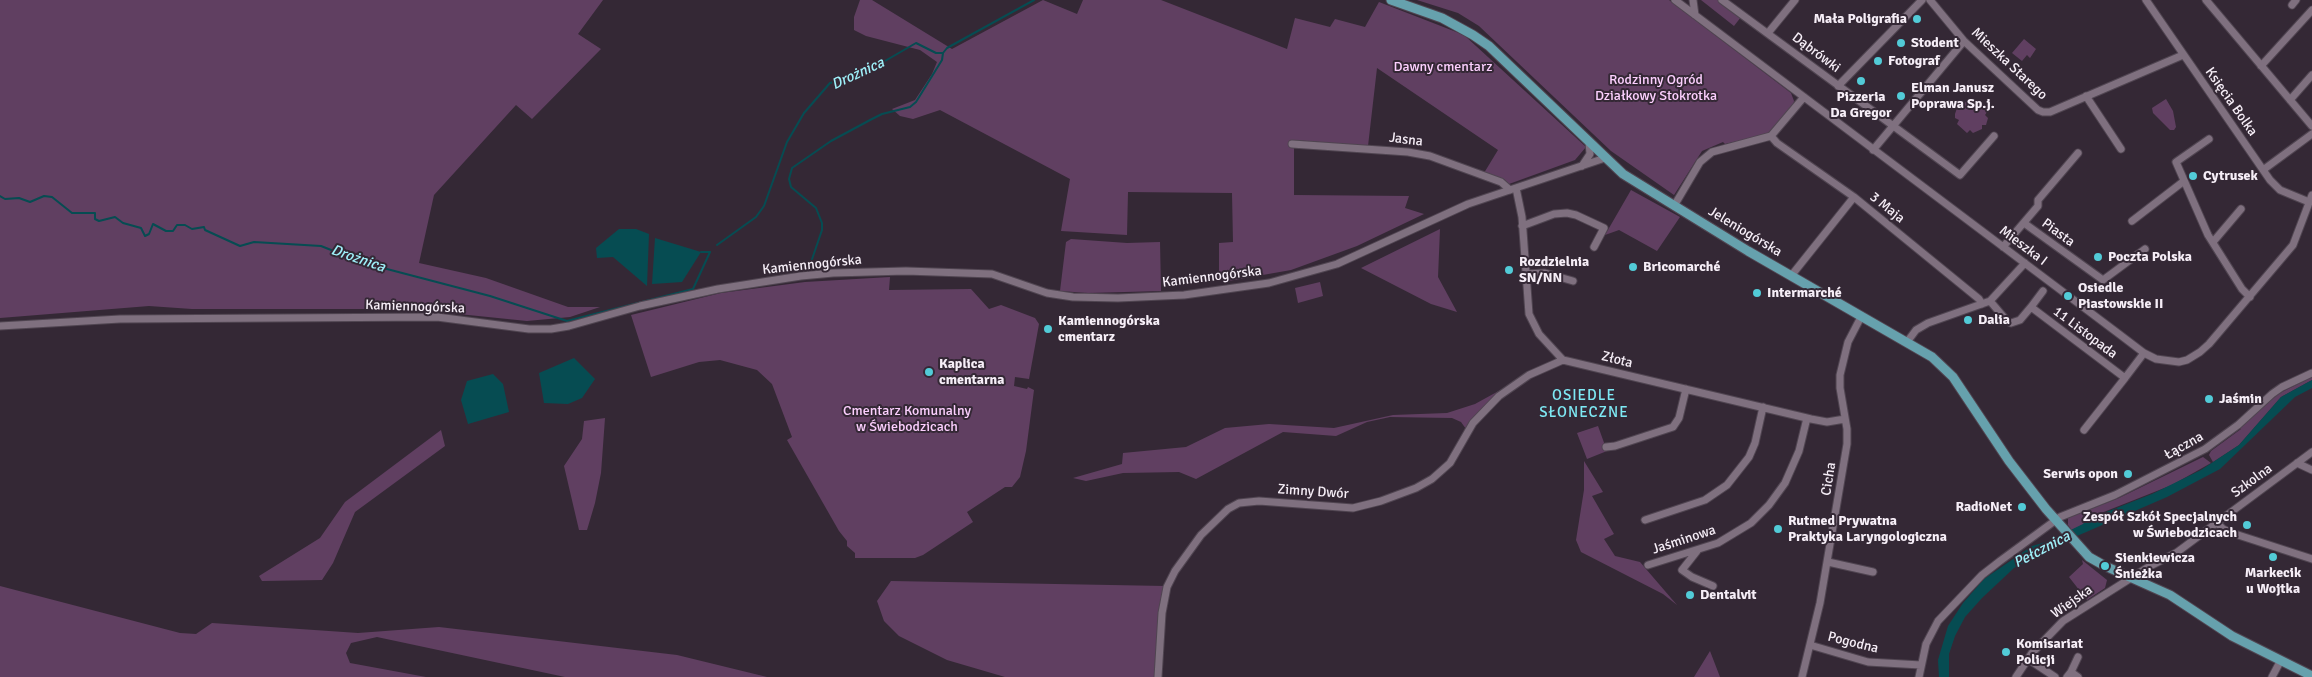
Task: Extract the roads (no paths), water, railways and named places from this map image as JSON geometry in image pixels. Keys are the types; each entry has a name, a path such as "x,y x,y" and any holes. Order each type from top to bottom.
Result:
{"main road":[{"name":"Jeleniogórska","path":"1390,0 1442,18 1467,30 1488,46 1623,174 1791,276 1932,357 1953,377 2010,461 2055,520 2079,548 2099,563 2170,595 2232,636 2312,676"}],"street":[{"name":"Mieszka I","path":"1675,0 2144,353 2156,359 2179,362 2191,358 2209,344 2294,245 2310,198"},
{"path":"1693,0 1695,15"},
{"name":"Dąbrówki","path":"1722,0 1893,127"},
{"path":"1768,33 1795,0"},
{"path":"1838,86 1922,0"},
{"name":"Mieszka Starego","path":"1930,0 1964,41 2038,110 2050,112 2183,54"},
{"name":"Księcia Bolka","path":"2146,0 2263,170 2280,190 2310,198"},
{"path":"2206,0 2312,126"},
{"path":"2261,66 2312,10"},
{"path":"1874,150 1964,41"},
{"path":"2290,100 2312,75"},
{"path":"2086,96 2121,149"},
{"path":"1674,206 1700,162 1712,152 1771,136 1804,97"},
{"path":"1893,127 1960,175 1994,136"},
{"path":"2263,170 2312,134"},
{"name":"3 Maja","path":"1771,136 1777,143 1854,197 1982,304"},
{"path":"2209,139 2176,162 2213,242 2242,289 2250,297"},
{"path":"1581,167 1590,154 1589,142"},
{"name":"Jasna","path":"1292,144 1408,152 1430,156 1501,182 1513,189"},
{"path":"2004,247 2038,206 2038,200 2078,153"},
{"name":"Kamiennogórska","path":"0,326 120,319 437,317 529,329 551,329 570,326 640,306 718,290 834,273 906,271 992,274 1047,293 1073,297 1118,298 1184,295 1269,283 1337,264 1441,216 1605,158"},
{"path":"2132,221 2184,181"},
{"path":"1513,189 1522,226 1528,306 1532,321 1544,342 1563,360"},
{"path":"1791,276 1854,197"},
{"path":"2213,242 2241,209"},
{"path":"1522,226 1554,214 1567,213 1576,215 1604,228 1594,247"},
{"name":"Piasta","path":"2024,223 2103,280 2145,249"},
{"path":"1907,342 1916,330 1928,323 1990,301 2025,263"},
{"path":"1525,274 1545,273 1573,281"},
{"name":"11 Listopada","path":"1990,301 2011,323 2020,320 2043,291"},
{"name":"11 Listopada","path":"2031,307 2124,378"},
{"name":"Cicha","path":"1802,677 1828,562 1847,444 1840,375 1848,342 1861,317"},
{"name":"11 Listopada","path":"2084,430 2144,353"},
{"name":"Złota","path":"1563,360 1807,418 1828,422 1845,419"},
{"name":"Zimny Dwór","path":"1158,677 1163,603 1167,587 1175,571 1200,535 1228,509 1238,504 1259,501 1353,508 1382,501 1416,488 1440,473 1450,463 1473,423 1498,396 1529,375 1563,360"},
{"name":"Łączna","path":"1919,677 1920,665 1933,628 1982,575 2055,520 2115,494 2205,449 2238,426 2272,394 2312,374"},
{"path":"1606,447 1615,446 1672,427 1679,418 1686,389"},
{"path":"1645,520 1705,500 1727,485 1749,457 1763,408"},
{"name":"Jaśminowa","path":"1648,565 1718,544 1751,523 1773,501 1793,467 1807,418"},
{"name":"Szkolna","path":"2131,578 2176,553 2312,452"},
{"path":"2298,463 2312,470"},
{"path":"2216,522 2223,529 2234,534 2312,559"},
{"path":"1697,551 1682,570 1692,577 1713,586"},
{"path":"1828,562 1873,572"},
{"name":"Wiejska","path":"2016,677 2028,659 2063,622 2131,578"},
{"name":"Pogodna","path":"1810,646 1868,662 1920,665"},
{"path":"2078,657 2069,674 2078,677"},
{"path":"2028,659 2055,677"},
{"path":"2272,677 2280,660"}],"water":[{"path":"619,229 636,229 649,234 647,286 613,257 597,258 596,248"},
{"path":"655,238 701,252 682,282 652,284"},
{"path":"574,358 595,379 582,398 568,404 544,403 539,373"},
{"path":"493,374 503,384 509,412 468,424 461,400 467,381"},
{"name":"Pełcznica","path":"2312,380 2312,388 2295,397 2220,469 2167,497 2077,536 2014,568 1965,617 1955,636 1949,654 1949,677 1939,677 1938,660 1948,626 1963,603 1984,579 2032,546 2046,542 2083,524 2086,520 2152,494 2201,470 2239,445 2281,397"}],"waterway":[{"name":"Drożnica","path":"717,245 756,217 764,206 787,142 804,113 830,83 866,72 916,43 936,53 943,53 947,48 1034,0"},
{"path":"809,268 822,230 822,223 816,208 791,187 789,179 792,168 831,141 872,119 882,114 910,107 916,102 942,60 943,53"},
{"name":"Drożnica","path":"0,196 5,199 19,198 30,202 44,196 52,197 72,213 95,213 95,219 99,221 115,217 123,223 141,228 145,236 149,234 153,224 166,231 173,231 177,225 185,225 192,229 204,227 205,230 240,246 254,242 321,246 364,263 490,296 567,321 693,289 710,252 701,252"}],"place":[{"name":"Mała Poligrafia","path":"1917,19"},
{"name":"Stodent","path":"1901,43"},
{"name":"Fotograf","path":"1878,61"},
{"name":"Pizzeria Da Gregor","path":"1861,81"},
{"name":"Elman Janusz Poprawa Sp.j.","path":"1901,96"},
{"name":"Cytrusek","path":"2193,176"},
{"name":"Poczta Polska","path":"2098,257"},
{"name":"Bricomarché","path":"1633,267"},
{"name":"Rozdzielnia SN/NN","path":"1509,270"},
{"name":"Intermarché","path":"1757,293"},
{"name":"Osiedle Piastowskie II","path":"2068,296"},
{"name":"Dalia","path":"1968,320"},
{"name":"Kamiennogórska cmentarz","path":"1048,329"},
{"name":"Kaplica cmentarna","path":"929,372"},
{"name":"Jaśmin","path":"2209,399"},
{"name":"Serwis opon","path":"2128,474"},
{"name":"RadioNet","path":"2022,507"},
{"name":"Zespół Szkół Specjalnych w Świebodzicach","path":"2247,525"},
{"name":"Rutmed Prywatna Praktyka Laryngologiczna","path":"1778,529"},
{"name":"Markecik u Wojtka","path":"2273,557"},
{"name":"Sienkiewicza Śnieżka","path":"2105,566"},
{"name":"Dentalvit","path":"1690,595"},
{"name":"Komisariat Policji","path":"2006,652"}],"district":[{"name":"OSIEDLE SŁONECZNE","path":"1584,404"}],"park label":[{"name":"Dawny cmentarz","path":"1443,67"},
{"name":"Rodzinny Ogród Działkowy Stokrotka","path":"1656,88"},
{"name":"Cmentarz Komunalny w Świebodzicach","path":"907,420"}]}
